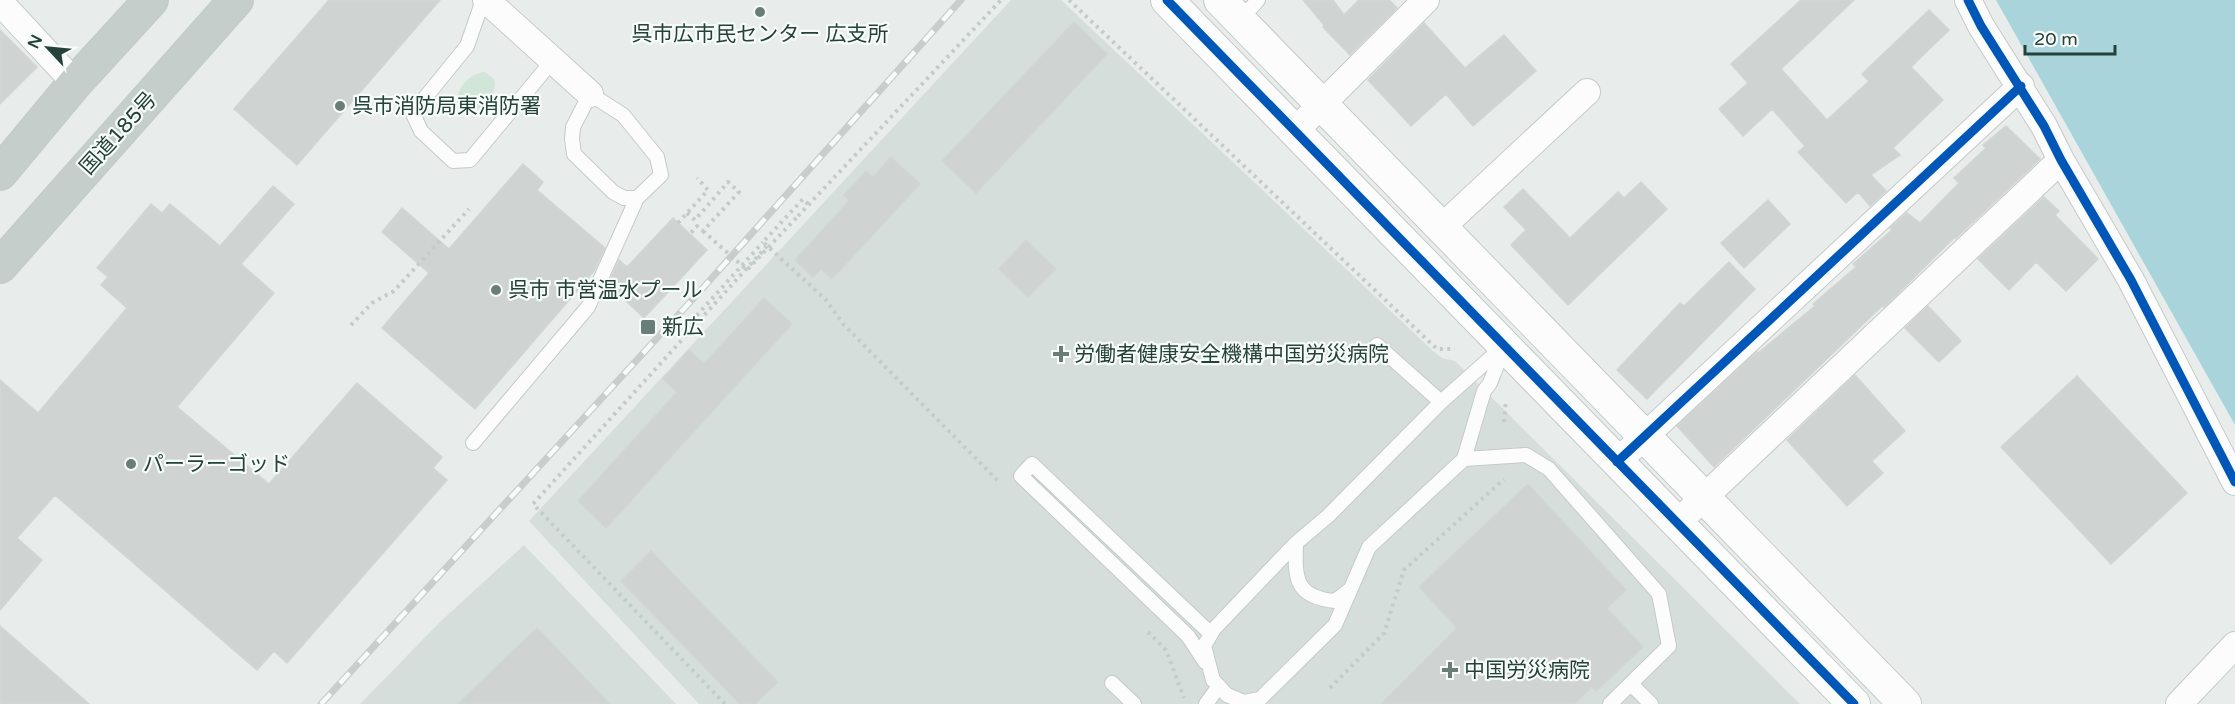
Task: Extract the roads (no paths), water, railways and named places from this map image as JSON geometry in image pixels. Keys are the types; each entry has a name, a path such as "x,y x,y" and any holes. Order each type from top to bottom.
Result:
{"highway":[{"path":"0,173 75,82 151,0"},
{"name":"国道185号","path":"0,266 236,0"}],"street":[{"path":"485,0 590,94"},
{"path":"1167,0 1854,704"},
{"path":"1295,130 1426,0"},
{"path":"1968,0 1981,26 2021,86 2131,280 2235,482"},
{"path":"0,2 75,82"},
{"path":"1239,7 1321,104 1905,704"},
{"path":"1617,462 2021,86"},
{"path":"1441,228 1587,92"},
{"path":"1677,523 2061,160"},
{"path":"1505,345 1531,320"},
{"path":"2179,704 2235,645"}],"lane":[{"path":"485,0 467,46 420,104 414,116 421,131 453,161 470,160 553,60"},
{"path":"473,443 588,308 638,198 661,175 657,157 624,115 590,94 573,126 574,154 613,192 624,198 638,198"},
{"path":"1377,345 1441,402"},
{"path":"1505,345 1490,383 1484,391 1464,459 1369,547 1335,624 1260,699 1243,703 1227,695 1213,680 1208,666 1204,646 1211,634 1296,543 1328,516 1441,402 1505,345"},
{"path":"1464,459 1526,455 1549,469 1659,594 1669,646 1610,704"},
{"path":"1208,666 1188,636 1021,476 1032,464 1211,634"},
{"path":"1296,543 1295,572 1302,588 1317,599 1335,601 1350,590"},
{"path":"1112,683 1134,704"},
{"path":"1631,684 1651,704"},
{"path":"1206,704 1219,686"}],"water":[{"path":"1996,0 2235,0 2235,425"}],"railway":[{"path":"321,704 702,289 961,0"}],"place":[{"name":"呉市広市民センター 広支所","path":"760,12"},
{"name":"呉市消防局東消防署","path":"340,106"},
{"name":"呉市 市営温水プール","path":"496,290"},
{"name":"新広","path":"648,327"},
{"name":"労働者健康安全機構中国労災病院","path":"1061,354"},
{"name":"パーラーゴッド","path":"131,464"},
{"name":"中国労災病院","path":"1450,670"}]}
